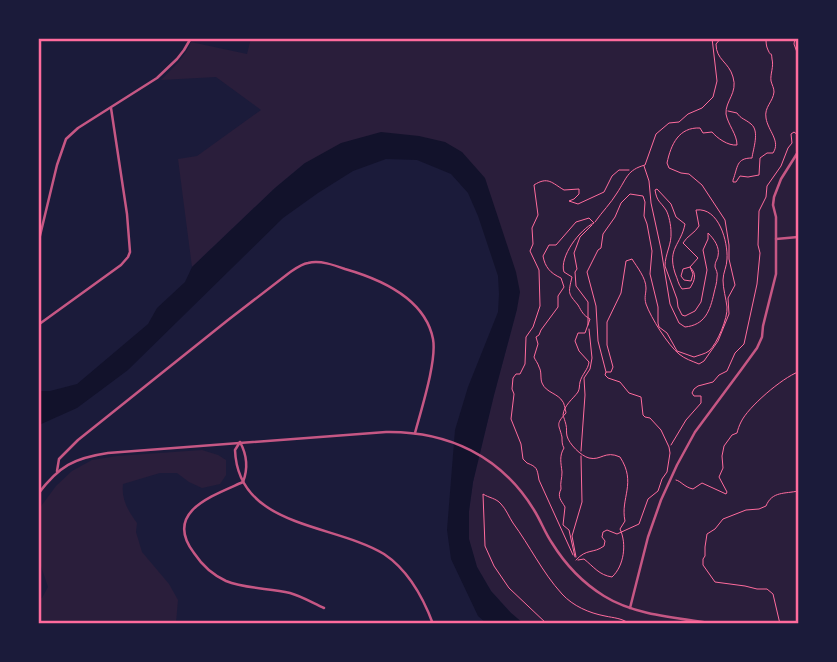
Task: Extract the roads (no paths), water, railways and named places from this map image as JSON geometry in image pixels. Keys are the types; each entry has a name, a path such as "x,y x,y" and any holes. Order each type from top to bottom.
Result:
{"street":[{"path":"38,244 57,164 66,139 78,128 157,78 177,59 191,38"},
{"path":"38,325 121,265 130,252 111,108"},
{"path":"630,608 648,537 671,479 695,432 734,381 762,337 776,274 774,197 781,179 799,152"},
{"path":"776,239 799,236"},
{"path":"57,471 59,459 78,440 228,320 289,273 309,262 330,264 369,276 410,301 421,313 433,339 434,351 415,433"},
{"path":"38,494 57,471 75,461 99,454 386,432 415,433 470,449 494,465 509,478 533,509 551,542 573,571 605,597 630,608 717,624"},
{"path":"240,442 235,450 238,471 243,482 265,506 284,517 367,545 385,555 414,585 426,604 433,624"},
{"path":"240,442 247,471 243,482 210,497 189,514 183,523 187,544 209,570 222,579 237,585 291,594 324,608"}]}
